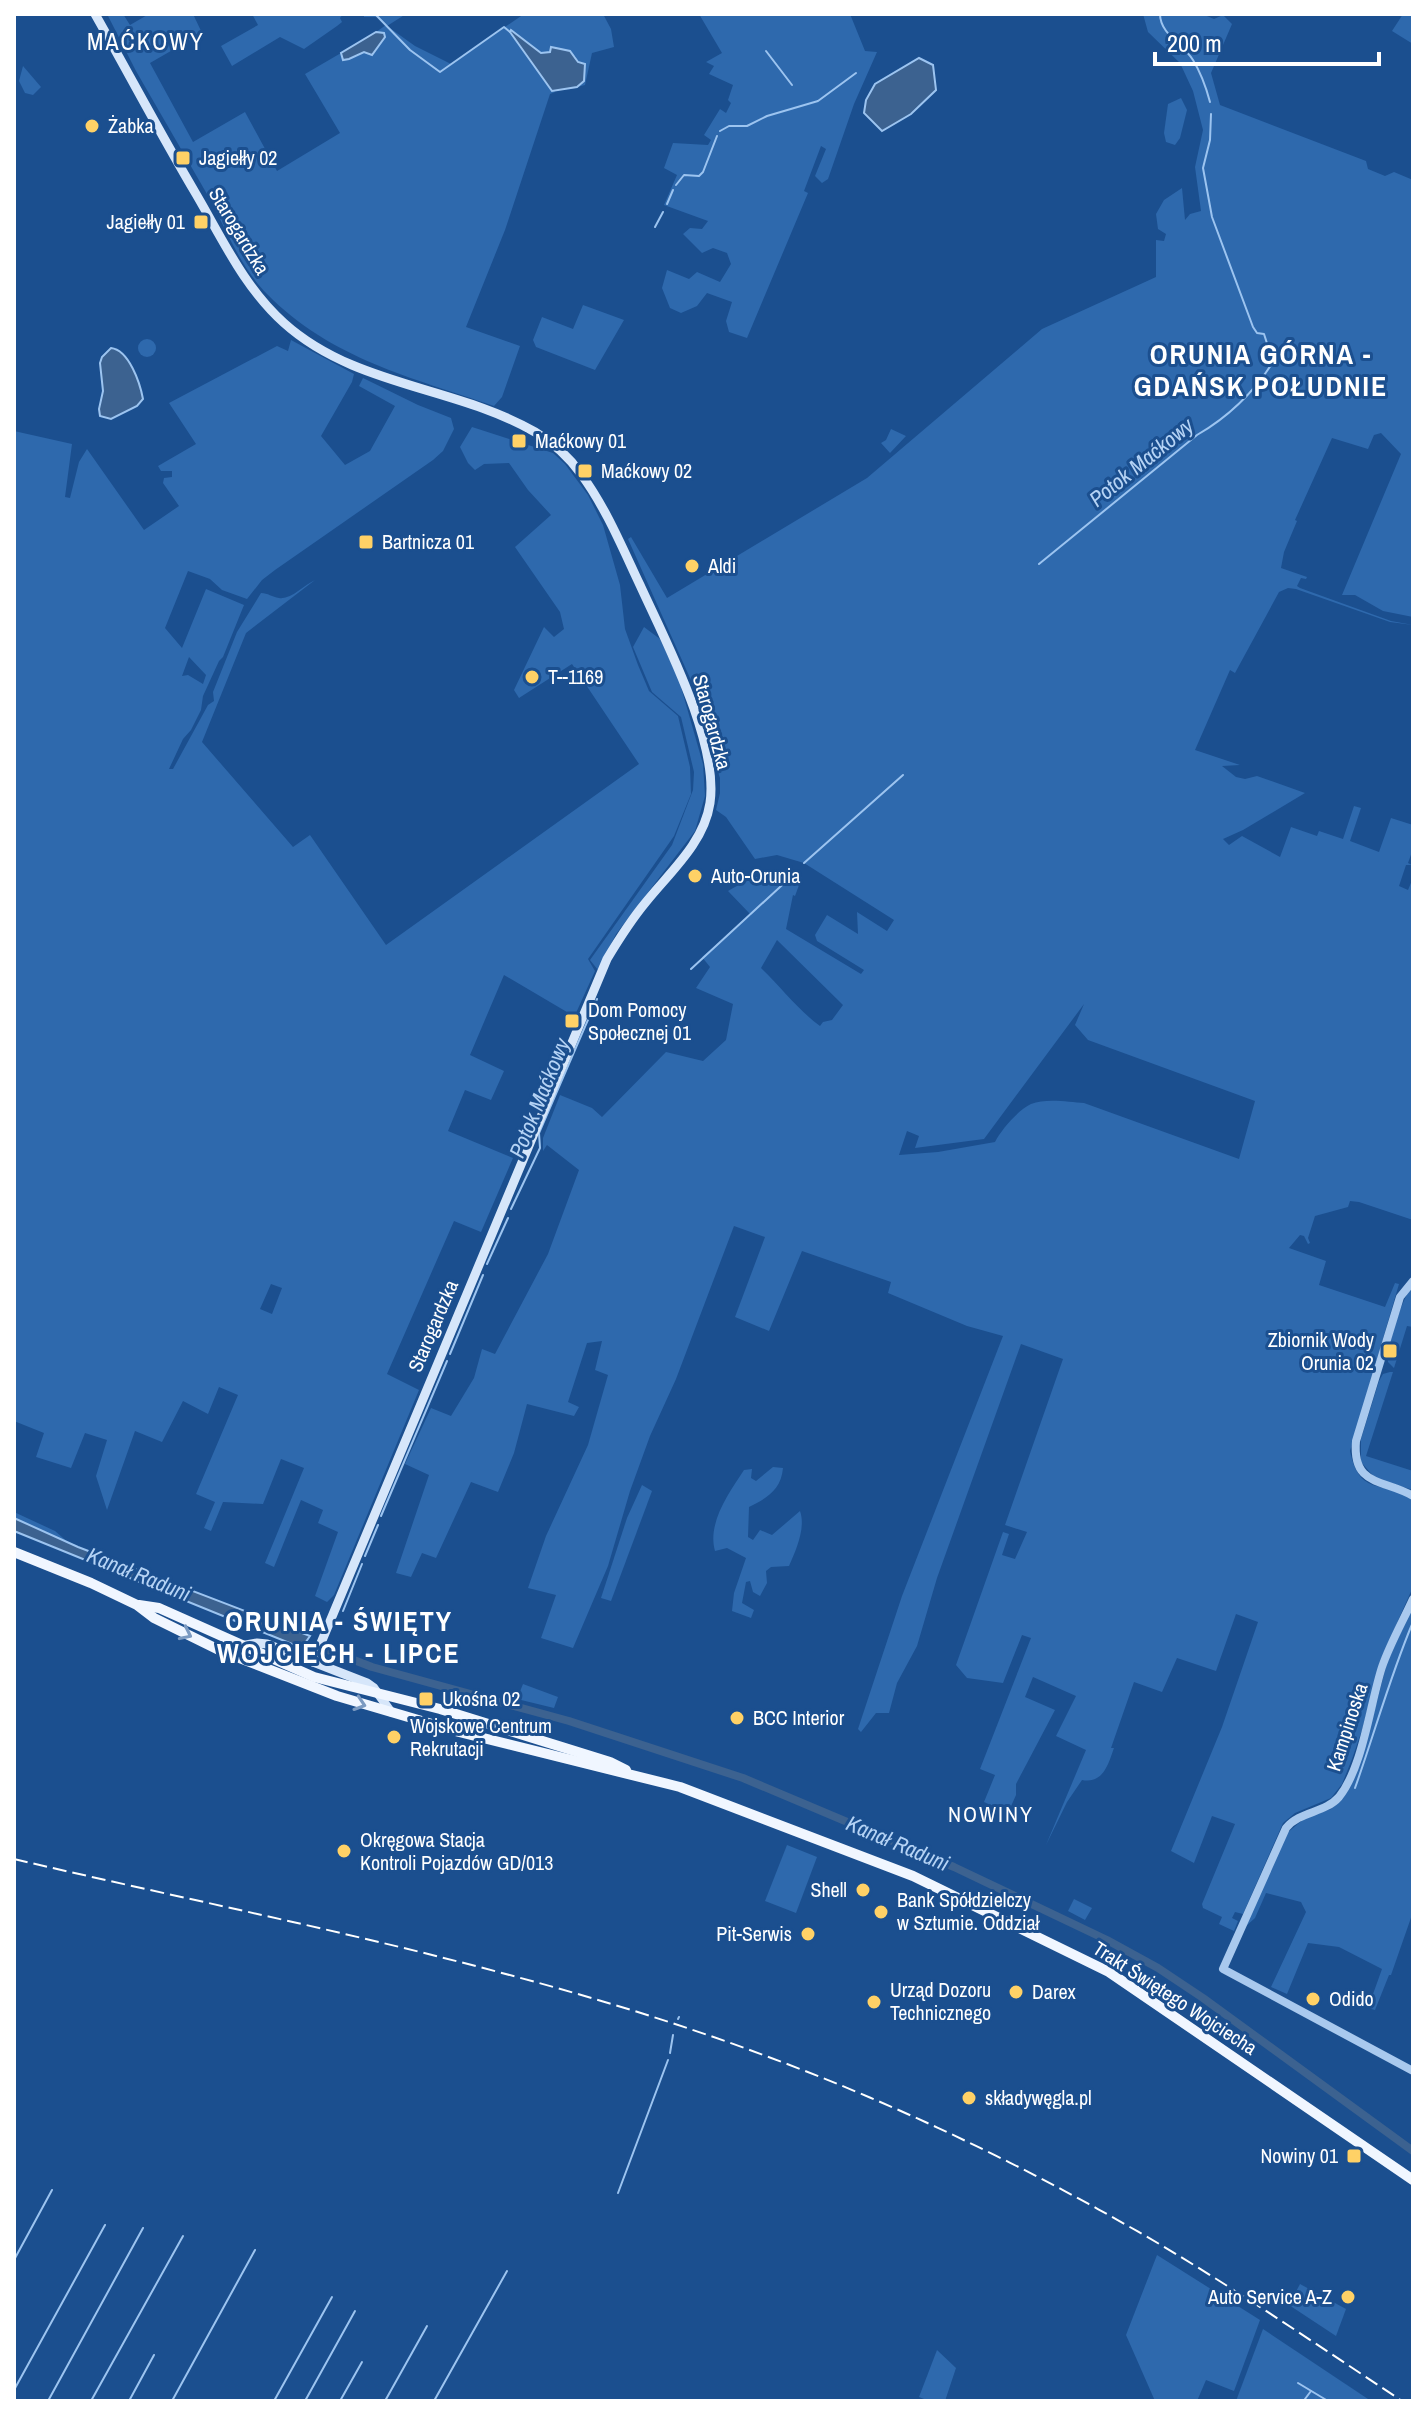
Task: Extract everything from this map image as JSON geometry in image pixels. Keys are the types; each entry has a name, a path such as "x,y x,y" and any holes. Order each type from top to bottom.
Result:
{"main road":[{"name":"Starogardzka","path":"95,14 237,268 279,318 313,345 352,366 498,415 533,431 567,457 581,474 612,527 681,674 695,711 710,782 710,802 698,836 621,935 600,975 313,1662"},
{"name":"Trakt Świętego Wojciecha","path":"14,1552 91,1583 219,1650 337,1696 607,1771 631,1773 680,1787 913,1876 1109,1972 1413,2180"},
{"name":"Trakt Świętego Wojciecha","path":"137,1605 159,1608 314,1677 440,1709 610,1762 631,1773"},
{"path":"219,1650 262,1643 367,1683 391,1712"}],"street":[{"path":"1413,1281 1400,1297 1355,1448 1358,1466 1365,1475 1377,1483 1413,1496"},
{"name":"Kampinoska","path":"1413,1599 1383,1665 1363,1741 1342,1791 1328,1806 1297,1818 1286,1828 1223,1969 1413,2071"}],"shaded area":[{"path":"107,14 123,14 130,25 149,14 193,14 202,33 150,63 193,142 245,112 277,171 340,133 305,74 341,53 343,59 364,52 372,54 377,49 383,33 376,32 386,25 378,17 364,17 364,14 406,14 387,26 415,46 451,64 524,14 603,14 611,29 614,47 592,53 585,85 577,87 584,80 575,56 541,53 510,32 555,92 550,94 505,230 466,327 520,346 502,397 494,406 373,364 345,350 292,316 258,285 213,205 228,195 227,192 211,201"},
{"path":"252,14 343,14 340,18 342,22 304,49 280,37 232,66 221,46 258,25"},
{"path":"699,14 850,14 865,51 877,52 854,104 828,179 822,183 815,176 826,149 821,146 804,191 808,193 747,338 729,332 726,321 732,302 707,293 697,306 681,313 670,308 662,288 667,270 689,279 697,272 720,282 731,264 727,253 713,248 702,253 683,234 690,228 702,229 708,221 664,205 677,175 664,168 673,143 708,145 711,140 704,135 720,109 726,113 731,103 728,100 733,85 709,74 714,66 706,62 722,53"},
{"path":"1143,14 1202,14 1214,19 1223,15 1232,24 1211,73 1220,105 1366,161 1368,169 1385,176 1394,172 1413,180 1413,617 1383,611 1355,595 1342,595 1401,454 1381,433 1374,435 1368,449 1332,438 1295,520 1281,568 1307,577 1301,578 1297,586 1300,588 1391,621 1413,625 1390,622 1296,589 1279,592 1235,673 1230,670 1195,750 1240,765 1222,766 1236,777 1245,779 1257,776 1305,793 1223,839 1229,845 1242,836 1280,857 1291,827 1317,836 1319,831 1343,839 1354,806 1361,808 1350,841 1379,852 1391,818 1413,825 1413,849 1408,863 1412,865 1406,865 1399,886 1408,890 1413,878 1413,1220 1350,1201 1348,1207 1315,1216 1308,1238 1310,1243 1300,1235 1289,1248 1326,1261 1319,1285 1385,1307 1395,1283 1399,1284 1350,1451 1354,1466 1367,1482 1413,1501 1413,1587 1380,1661 1362,1730 1342,1784 1331,1798 1295,1813 1283,1823 1243,1914 1235,1912 1232,1918 1238,1921 1234,1931 1219,1924 1222,1917 1203,1908 1202,1904 1235,1824 1212,1816 1194,1863 1171,1851 1222,1727 1258,1622 1236,1614 1216,1671 1177,1658 1162,1692 1134,1682 1107,1767 1095,1779 1082,1780 1067,1802 1046,1845 1086,1750 1056,1736 1076,1696 1033,1677 1025,1697 1055,1710 1016,1784 1016,1795 1008,1813 984,1802 995,1775 980,1769 1031,1638 1022,1635 1003,1683 967,1678 956,1665 1003,1532 1009,1534 1002,1555 1015,1559 1027,1532 1005,1525 1063,1359 1021,1344 937,1578 917,1646 897,1683 889,1713 876,1713 861,1732 858,1729 902,1596 1003,1336 967,1326 888,1293 891,1282 802,1251 769,1331 735,1317 765,1237 734,1226 676,1379 650,1436 608,1566 573,1648 541,1638 556,1595 528,1588 546,1536 588,1445 608,1375 595,1370 602,1341 587,1343 568,1402 579,1407 574,1416 527,1404 514,1453 498,1492 471,1482 436,1558 422,1553 411,1577 396,1573 429,1475 405,1464 431,1408 451,1416 474,1378 482,1349 495,1354 548,1254 579,1170 547,1145 543,1151 543,1138 560,1095 592,1108 602,1117 666,1052 703,1061 726,1040 733,1004 696,988 710,967 702,957 751,915 728,891 737,886 773,874 802,877 793,895 786,929 861,974 864,970 817,941 815,935 827,915 858,934 857,912 887,931 894,920 804,863 777,855 755,859 726,817 716,810 720,778 709,745 702,705 628,539 631,537 667,598 867,478 1042,329 1156,277 1156,240 1164,241 1166,234 1158,229 1156,214 1164,200 1182,188 1185,220 1190,214 1201,211 1195,167 1203,130 1193,91 1180,63 1148,32","holes":["777,940 843,1005 832,1020 820,1026 761,968","1084,1004 1075,1025 1088,1040 1255,1101 1239,1159 1084,1103 1050,1101 1026,1107 1010,1121 995,1142 899,1155 907,1131 919,1136 915,1148 984,1139"]},
{"path":"1403,14 1413,14 1413,44 1392,31"},
{"path":"23,66 41,87 33,95 25,93 19,81"},
{"path":"1181,98 1187,110 1180,138 1175,145 1166,142 1164,133 1168,104"},
{"path":"583,305 624,320 595,370 536,347 533,340 542,317 573,329"},
{"path":"143,339 151,339 156,348 154,355 143,357 138,352 138,344"},
{"path":"291,340 354,374 321,436 345,465 370,451 395,406 359,386 363,378 451,418 454,429 443,451 433,460 275,570 262,580 247,599 222,590 210,579 188,571 165,628 182,648 206,589 244,605 203,696 201,710 169,769 173,769 208,705 214,701 213,692 237,632 261,593 284,598 315,580 246,633 202,742 293,847 310,835 386,945 639,764 572,664 519,698 514,690 544,627 554,637 564,629 560,612 515,547 551,515 509,463 484,464 475,470 468,463 460,447 472,427 553,453 588,495 603,525 620,585 625,629 638,665 649,691 678,716 690,767 691,794 674,836 588,959 595,971 576,1013 572,1015 504,975 470,1055 504,1071 491,1100 465,1090 448,1131 513,1158 481,1232 454,1221 387,1374 419,1390 334,1595 327,1602 315,1596 338,1532 318,1523 323,1510 301,1500 274,1567 265,1563 304,1468 281,1459 263,1504 223,1502 211,1531 204,1528 215,1502 196,1494 238,1395 219,1387 208,1414 183,1401 162,1442 135,1431 107,1510 96,1476 107,1440 85,1433 71,1468 36,1457 44,1433 14,1421 14,431 72,444 65,497 70,498 79,462 87,449 144,530 179,506 163,483 164,478 172,477 172,471 161,471 158,466 196,444 169,403 277,346 288,351","holes":["189,657 206,675 203,684 188,675 182,676","271,1284 282,1288 272,1314 260,1309"]},
{"path":"891,429 906,436 890,453 881,443"},
{"path":"644,627 660,639 679,680 703,764 705,796 695,831 616,934 598,970 590,960 672,845 693,790 694,772 681,717 652,692 633,647"},
{"path":"1413,1285 1413,1327 1407,1326 1394,1368 1388,1362 1392,1334"},
{"path":"1393,1372 1366,1456 1413,1471 1413,1490 1375,1478 1361,1462 1361,1439 1379,1381 1383,1374"},
{"path":"773,1467 783,1468 782,1476 772,1492 749,1507 748,1537 753,1540 760,1530 772,1535 800,1511 801,1532 789,1566 771,1567 766,1571 767,1583 760,1596 753,1592 750,1581 746,1582 742,1603 754,1610 751,1618 732,1611 734,1593 746,1558 727,1548 715,1551 714,1530 721,1509 744,1470 752,1469 751,1478 756,1481"},
{"path":"642,1485 652,1491 611,1601 601,1598 627,1518"},
{"path":"14,1512 55,1531 70,1544 14,1518"},
{"path":"1413,1606 1413,1912 1375,2010 1368,2008 1382,1969 1339,1947 1308,1943 1287,1994 1271,1987 1306,1912 1301,1902 1266,1893 1255,1918 1245,1927 1287,1833 1305,1818 1331,1809 1340,1801 1367,1739 1387,1663"},
{"path":"523,1684 558,1697 554,1708 517,1699"},
{"path":"787,1845 817,1857 796,1913 765,1901"},
{"path":"1074,1899 1092,1908 1085,1920 1068,1911"},
{"path":"1157,2255 1260,2320 1234,2391 1206,2380 1197,2401 1155,2401 1126,2335"},
{"path":"1300,2284 1346,2309 1336,2336 1289,2305"},
{"path":"1263,2329 1371,2401 1236,2401"},
{"path":"937,2350 956,2368 945,2401 929,2401 919,2397"}],"water":[{"path":"511,30 541,53 550,52 551,47 570,51 578,62 585,64 584,81 577,87 552,91"},
{"path":"376,32 384,33 385,37 372,55 364,52 343,60 341,53"},
{"path":"919,58 933,65 936,90 911,114 882,131 864,113 866,100 875,84"},
{"path":"111,348 128,361 143,399 137,406 111,419 100,416 99,409 103,391 100,363"},
{"path":"14,1518 78,1547 310,1636 303,1646 292,1644 14,1531"}],"waterway":[{"path":"375,14 410,50 440,72 504,27 510,32"},
{"name":"Potok Maćkowy","path":"1160,14 1164,27 1196,65 1210,102"},
{"path":"766,51 792,85"},
{"path":"720,131 729,126 747,126 767,116 818,101 856,73"},
{"name":"Potok Maćkowy","path":"1039,564 1197,435 1230,412 1249,394 1273,362 1264,334 1257,333 1253,327 1212,217 1203,168 1210,140 1211,114"},
{"path":"676,185 684,175 699,176 703,172 717,136"},
{"path":"667,204 673,190"},
{"path":"655,227 663,212"},
{"name":"Potok Maćkowy","path":"804,863 903,775"},
{"name":"Potok Maćkowy","path":"691,969 793,875"},
{"name":"Potok Maćkowy","path":"511,1209 540,1148 539,1133 597,999"},
{"name":"Potok Maćkowy","path":"487,1264 508,1218"},
{"name":"Potok Maćkowy","path":"450,1354 483,1275"},
{"name":"Potok Maćkowy","path":"381,1516 447,1361"},
{"name":"Potok Maćkowy","path":"365,1556 378,1525"},
{"name":"Potok Maćkowy","path":"343,1611 362,1564"},
{"path":"1355,1788 1413,1622"},
{"name":"Kanał Raduni","path":"328,1650 372,1667 569,1721 743,1778 954,1867 1107,1940 1158,1968 1413,2151"},
{"path":"670,2053 673,2035"},
{"path":"618,2193 668,2060"},
{"path":"14,2260 52,2190"},
{"path":"14,2390 105,2225"},
{"path":"48,2401 143,2228"},
{"path":"91,2401 183,2236"},
{"path":"172,2401 255,2250"},
{"path":"434,2401 507,2271"},
{"path":"274,2401 332,2297"},
{"path":"305,2401 355,2311"},
{"path":"385,2401 427,2326"},
{"path":"129,2401 154,2355"},
{"path":"340,2401 362,2362"},
{"path":"1298,2383 1328,2401"},
{"path":"1305,2399 1311,2391"}],"railway":[{"path":"14,1859 488,1969 675,2024 766,2056 968,2142 1113,2218 1222,2283 1402,2401"}],"place":[{"name":"Żabka","path":"92,126"},
{"name":"Jagiełły 02","path":"183,158"},
{"name":"Jagiełły 01","path":"201,222"},
{"name":"Maćkowy 01","path":"519,441"},
{"name":"Maćkowy 02","path":"585,471"},
{"name":"Bartnicza 01","path":"366,542"},
{"name":"Aldi","path":"692,566"},
{"name":"T--1169","path":"532,677"},
{"name":"Auto-Orunia","path":"695,876"},
{"name":"Dom Pomocy Społecznej 01","path":"572,1021"},
{"name":"Zbiornik Wody Orunia 02","path":"1390,1351"},
{"name":"Ukośna 02","path":"426,1699"},
{"name":"BCC Interior","path":"737,1718"},
{"name":"Wojskowe Centrum Rekrutacji","path":"394,1737"},
{"name":"Okręgowa Stacja Kontroli Pojazdów GD/013","path":"344,1851"},
{"name":"Shell","path":"863,1890"},
{"name":"Bank Spółdzielczy w Sztumie. Oddział","path":"881,1912"},
{"name":"Pit-Serwis","path":"808,1934"},
{"name":"Darex","path":"1016,1992"},
{"name":"Odido","path":"1313,1999"},
{"name":"Urząd Dozoru Technicznego","path":"874,2002"},
{"name":"składywęgla.pl","path":"969,2098"},
{"name":"Nowiny 01","path":"1354,2156"},
{"name":"Auto Service A-Z","path":"1348,2297"}],"district":[{"name":"MAĆKOWY","path":"146,42"},
{"name":"ORUNIA GÓRNA - GDAŃSK POŁUDNIE","path":"1261,370"},
{"name":"ORUNIA - ŚWIĘTY WOJCIECH - LIPCE","path":"339,1637"},
{"name":"NOWINY","path":"991,1814"}]}
